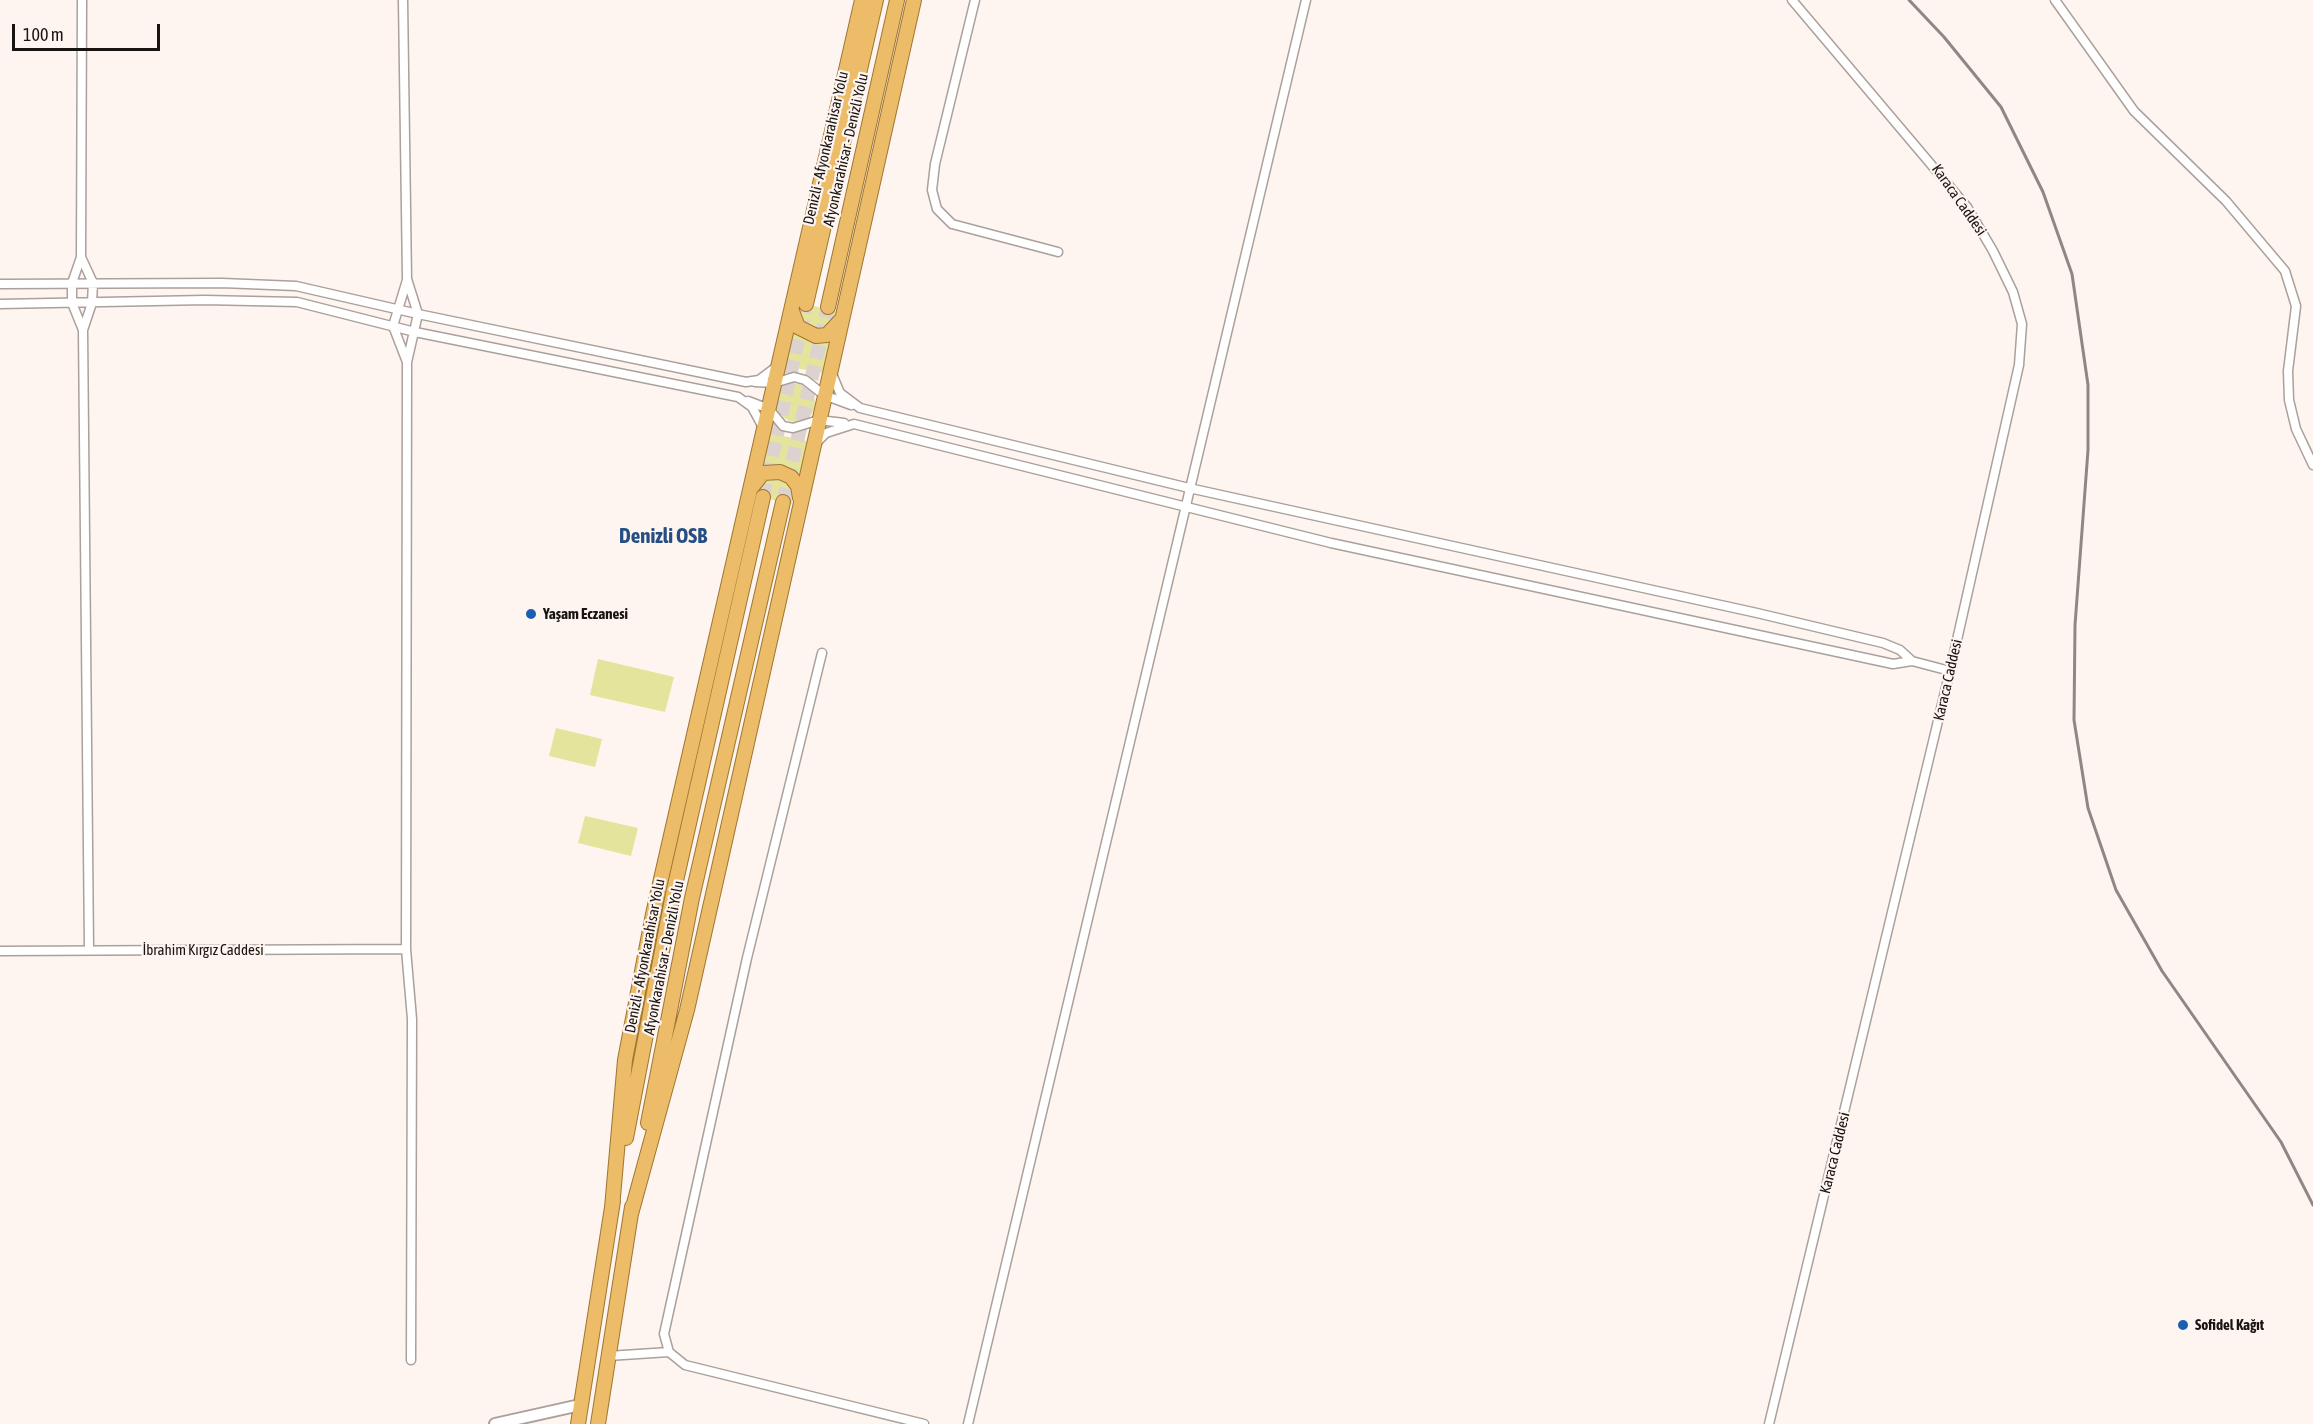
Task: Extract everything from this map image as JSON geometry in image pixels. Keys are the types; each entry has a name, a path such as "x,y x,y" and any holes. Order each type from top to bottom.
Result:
{"highway":[{"path":"612,1208 625,1060 653,914 862,0"},
{"name":"Denizli - Afyonkarahisar Yolu","path":"807,304 876,0"},
{"name":"Afyonkarahisar - Denizli Yolu","path":"828,307 897,0"},
{"path":"631,1214 682,1031 914,0"},
{"path":"792,309 798,327 816,336 827,334 842,318"},
{"path":"749,491 763,473 780,472 792,477 798,486 801,500"},
{"name":"Denizli - Afyonkarahisar Yolu","path":"578,1424 612,1208 673,894 763,497"},
{"name":"Afyonkarahisar - Denizli Yolu","path":"598,1424 631,1214 692,898 783,502"}],"street":[{"path":"82,0 81,257 72,283 72,303 83,330"},
{"path":"403,0 407,279 418,314 407,362 406,949 412,1019 411,1360"},
{"path":"975,0 935,164 932,190 937,209 952,224 1058,252"},
{"path":"968,1424 1306,0"},
{"name":"Karaca Caddesi","path":"1769,1424 1950,672 2019,365 2022,324 2013,292 1993,251 1967,207 1791,0"},
{"path":"2055,0 2134,111 2226,201 2285,271 2296,306 2288,363 2289,400 2296,429 2313,465"},
{"path":"81,257 93,283 92,303 83,330 89,950"},
{"path":"407,279 396,309 393,326 407,362"},
{"path":"0,284 296,286 418,314 746,382 774,383 794,377 806,380 824,395 860,408 1190,488 1883,643 1900,650 1912,661"},
{"path":"0,304 205,300 297,302 415,332 738,397 769,409 783,426 794,428 819,420 854,424 1331,543 1893,664 1912,661 1950,672"},
{"path":"746,382 759,380 779,365"},
{"path":"830,368 834,384 840,393 860,408"},
{"path":"738,397 752,407 764,429"},
{"path":"813,446 826,433 854,424"},
{"path":"822,653 747,958 664,1334 669,1352 685,1365 924,1424"},
{"name":"İbrahim Kırgız Caddesi","path":"0,951 406,949"},
{"path":"608,1356 669,1352"},
{"path":"495,1424 580,1404"}],"shaded area":[{"path":"799,302 837,312 836,320 825,330 817,331 804,325 798,311"},
{"path":"793,332 810,341 831,339 823,373 785,366"},
{"path":"796,384 810,389 815,403 810,417 796,422 782,417 777,403 782,389"},
{"path":"769,433 807,441 800,478 761,469"},
{"path":"779,477 789,482 793,490 792,504 756,496 759,486 768,478"},
{"path":"598,659 674,677 665,712 590,695"},
{"path":"556,728 602,739 595,767 549,756"},
{"path":"585,816 638,828 631,856 578,843"}],"tunnel":[{"path":"763,497 806,304"},
{"path":"783,502 828,307"}],"railway":[{"path":"1909,0 1944,37 2001,107 2043,192 2072,274 2088,385 2088,450 2075,625 2074,720 2088,808 2116,890 2162,971 2281,1142 2313,1205"}],"place":[{"name":"Yaşam Eczanesi","path":"531,614"},
{"name":"Sofidel Kağıt","path":"2183,1325"}],"district":[{"name":"Denizli OSB","path":"663,536"}]}
